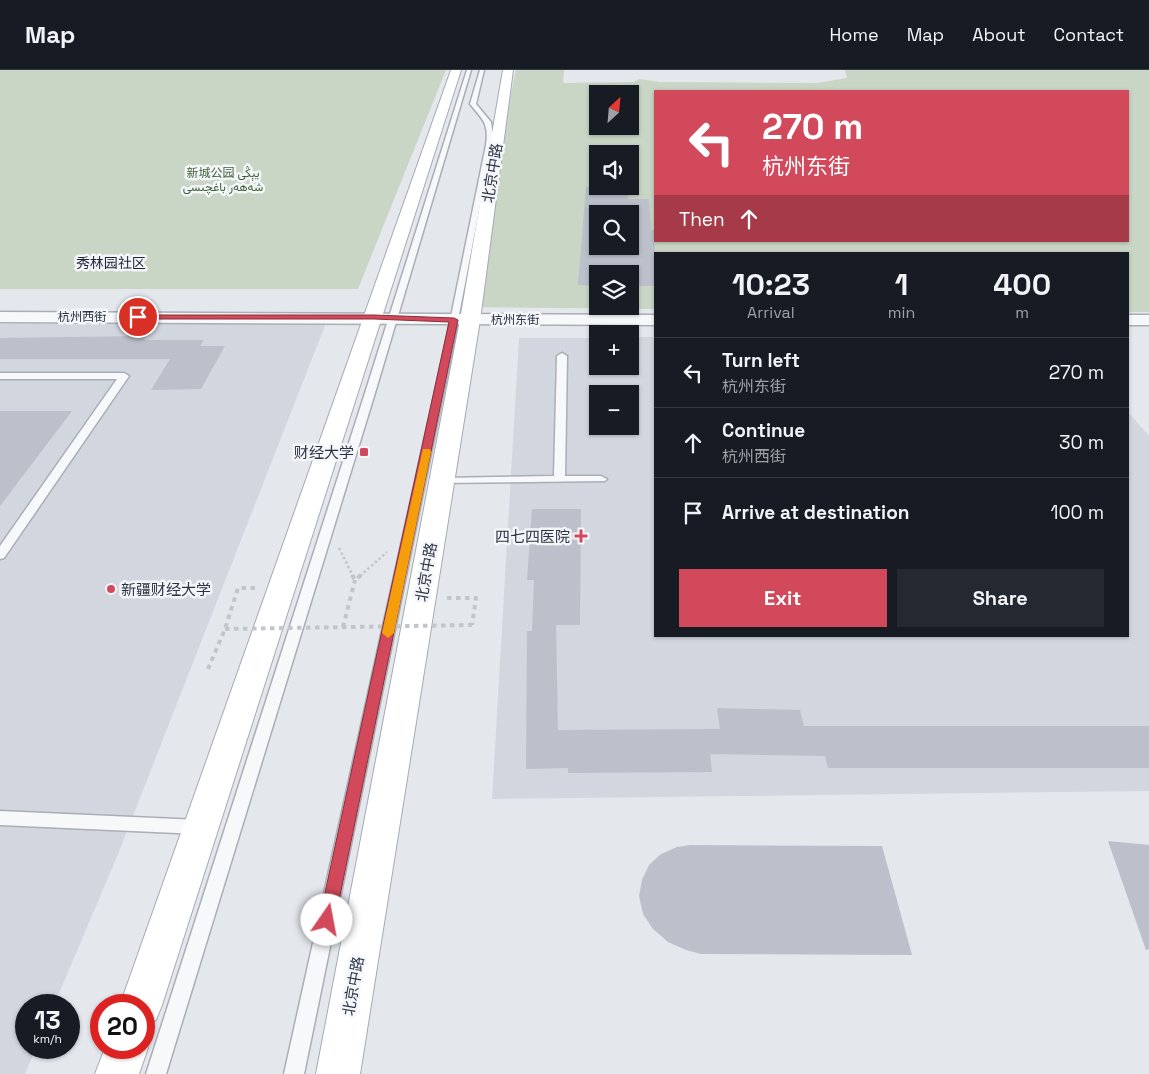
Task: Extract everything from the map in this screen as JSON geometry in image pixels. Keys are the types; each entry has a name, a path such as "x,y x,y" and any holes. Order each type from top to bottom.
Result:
{"main road":[{"path":"145,994 201,828 383,318 456,70"},
{"name":"北京中路","path":"338,1074 442,481 462,320 508,70"},
{"path":"117,1074 122,1059"}],"street":[{"name":"杭州西街","path":"0,316 383,318"},
{"name":"杭州东街","path":"383,318 654,320"},
{"path":"1129,320 1149,320"}],"lane":[{"path":"156,1074 383,318 469,70"},
{"path":"294,1074 462,320 492,129 486,117 473,104 482,70"},
{"path":"559,480 562,356"},
{"path":"0,376 124,376 0,554"},
{"path":"442,481 601,479"},
{"path":"0,818 201,828"}],"path":[{"path":"337,542 355,580"},
{"path":"343,627 355,580 389,550"},
{"path":"208,669 225,629 238,588"},
{"path":"225,629 472,625 476,598 421,598"}],"shaded area":[{"name":"新疆财经大学","path":"326,323 118,854 59,994 15,994 15,1059 31,1059 25,1074 0,1074 0,324"},
{"name":"四七四医院","path":"639,337 654,337 654,637 1129,637 1129,413 1149,436 1149,791 492,799 519,338 589,338 589,375 639,375"}],"green space":[{"name":"新城公园 يېڭى شەھەر باغچىسى","path":"0,70 446,70 358,289 0,289"},
{"path":"516,70 564,70 563,83 634,82 639,79 660,82 817,83 847,78 845,70 1149,70 1149,312 1129,312 1129,252 654,252 654,309 639,309 639,265 589,265 589,308 465,307"}],"building":[{"path":"586,187 589,187 589,195 628,195 628,199 649,199 651,230 654,230 655,242 654,286 639,286 639,265 589,265 589,286 578,285"},
{"path":"146,336 144,340 204,340 200,346 225,346 201,389 151,390 170,359 0,359 0,338"},
{"path":"0,411 72,411 0,506"},
{"path":"532,509 581,509 580,625 556,625 558,730 720,729 717,708 800,710 804,726 1149,726 1149,768 828,768 825,756 710,754 712,772 568,773 568,768 526,769 527,631 532,631 534,580 527,580"},
{"path":"1108,841 1149,845 1149,949 1146,950"},
{"path":"690,845 882,846 912,955 701,954 668,942 653,929 643,914 639,896 642,880 649,865 661,854 677,847"}],"slow traffic":[{"path":"388,633 426,452"}],"place":[{"name":"财经大学","path":"364,452"},
{"name":"四七四医院","path":"581,536"},
{"name":"新疆财经大学","path":"111,589"}],"district":[{"name":"秀林园社区","path":"111,263"}],"route":[{"path":"138,317 374,317 454,320 327,920"}]}
